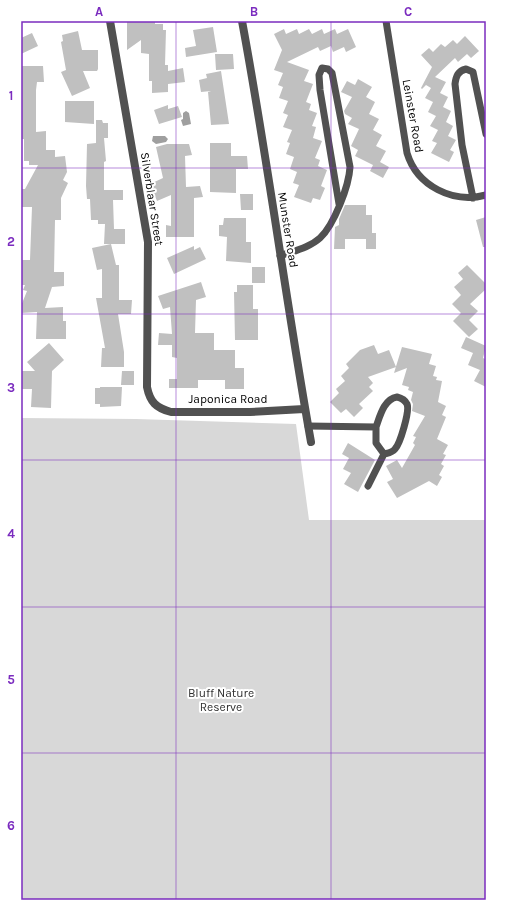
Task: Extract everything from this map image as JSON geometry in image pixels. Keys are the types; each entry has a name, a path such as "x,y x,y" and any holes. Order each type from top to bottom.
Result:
{"street":[{"name":"Silverblaar Street","path":"110,21 148,242 147,387 149,398 154,404"},
{"name":"Munster Road","path":"242,21 254,86 304,409 311,442"},
{"name":"Japonica Road","path":"154,404 163,410 171,412 250,412 304,409"}],"lane":[{"name":"Leinster Road","path":"386,21 407,153 413,168 422,180 433,188 449,194 473,198 486,195"},
{"path":"280,256 310,245 319,239 325,232 339,204 348,183 350,167 332,73 328,69 322,68 319,72 320,86 339,204"},
{"path":"473,198 462,145 455,84 459,72 466,68 473,72 486,134"},
{"path":"368,486 384,454 392,452 398,446 408,413 407,403 397,397 390,400 382,410 376,427 376,443 384,454"},
{"path":"308,426 376,427"}],"green space":[{"name":"Bluff Nature Reserve","path":"21,418 136,419 296,424 309,520 486,520 486,900 21,900"}],"shaded area":[{"path":"186,111 189,113 191,124 183,126 181,120 183,119 183,113"},
{"path":"153,136 165,136 168,139 166,142 156,144 152,141"}],"building":[{"path":"127,21 155,21 155,24 163,24 163,30 166,30 165,65 168,65 168,71 183,68 185,82 168,84 168,92 152,93 152,81 149,81 149,54 141,53 141,40 127,50"},
{"path":"213,27 217,52 186,57 185,48 196,46 193,30"},
{"path":"284,29 286,34 297,29 299,34 309,29 312,34 322,29 324,34 335,29 337,34 348,29 356,47 346,52 344,47 333,52 331,46 320,51 318,47 287,62 309,70 304,81 313,84 306,102 311,104 309,110 317,113 312,126 316,127 313,138 322,141 315,158 320,160 318,166 327,170 321,186 325,188 320,200 313,198 311,203 294,197 299,185 293,183 297,172 290,169 294,157 286,154 290,143 287,142 292,130 283,127 288,115 283,113 288,101 279,98 283,87 278,85 283,73 274,70 282,50 274,34"},
{"path":"78,31 82,50 98,50 98,69 97,71 83,71 90,88 72,96 61,72 66,70 61,42 63,41 62,35"},
{"path":"32,33 38,46 21,54 21,38"},
{"path":"465,36 479,51 471,58 467,54 458,62 455,58 435,77 446,82 440,93 448,97 443,107 451,111 446,122 453,126 448,136 456,140 450,150 454,152 449,162 431,153 437,143 432,141 438,130 430,126 436,116 428,112 433,102 425,98 431,88 426,85 422,89 421,88 432,67 421,55 429,48 433,52 441,44 445,47 453,40 457,44"},
{"path":"215,54 233,54 234,69 216,70"},
{"path":"21,66 43,66 44,82 37,82 36,90 36,132 46,131 46,150 55,150 55,157 65,156 67,172 63,180 68,183 61,198 61,220 55,220 54,272 64,272 64,286 52,287 45,308 63,307 63,321 66,321 66,339 36,339 37,312 21,313 21,306 27,291 23,290 25,285 21,285 21,260 30,260 32,207 21,207 21,189 25,189 38,165 29,165 29,161 24,161 24,139 22,139"},
{"path":"221,71 229,124 211,125 208,92 211,91 201,92 199,80 207,78 206,74"},
{"path":"358,79 372,87 366,97 375,102 369,114 379,119 373,130 382,135 376,146 386,151 380,162 389,167 383,178 370,171 373,165 355,156 358,150 351,146 359,129 348,124 352,118 345,114 344,111 352,97 341,92 347,81 355,85"},
{"path":"65,101 94,101 94,124 65,122"},
{"path":"168,105 168,109 178,106 182,117 159,124 154,110"},
{"path":"96,120 102,120 103,123 108,123 108,138 104,138 106,161 104,162 104,190 123,190 123,200 113,200 114,229 125,229 125,244 104,244 105,224 98,224 98,220 91,220 90,199 87,199 86,186 87,144 96,143"},
{"path":"210,143 231,143 231,156 247,156 248,169 236,169 236,193 210,192"},
{"path":"167,144 189,144 192,155 185,156 186,187 200,186 203,197 194,198 194,237 166,237 166,225 171,226 171,195 157,201 150,184 163,178 156,147"},
{"path":"240,194 253,194 253,210 241,210"},
{"path":"345,205 366,205 366,215 372,215 372,233 376,233 376,249 366,249 366,239 345,239 345,249 334,249 335,227 339,225 339,219"},
{"path":"486,217 486,247 483,247 476,220"},
{"path":"224,218 246,218 246,242 251,242 251,263 226,261 227,237 219,236 219,225 223,225"},
{"path":"111,244 116,265 119,265 119,300 132,300 131,314 118,314 124,352 124,367 101,367 102,348 105,348 96,298 102,298 102,269 97,270 92,248"},
{"path":"194,246 194,250 200,247 206,259 174,274 167,258"},
{"path":"467,265 486,284 486,289 470,304 478,311 469,320 478,329 469,337 453,321 461,313 452,304 461,295 454,287 463,279 458,273"},
{"path":"252,267 265,267 265,283 252,283"},
{"path":"201,282 206,297 196,300 195,333 214,333 214,350 235,350 235,368 244,368 244,389 225,389 225,380 198,380 198,388 169,388 169,379 177,379 177,358 172,357 172,345 158,345 159,333 172,334 170,307 163,309 158,296"},
{"path":"237,285 253,285 253,309 258,309 258,340 235,340 234,292 237,292"},
{"path":"466,337 486,346 483,358 485,359 486,356 486,387 474,381 480,370 468,365 473,353 461,348"},
{"path":"49,343 64,360 52,371 51,408 31,407 32,389 21,389 21,371 35,371 27,362"},
{"path":"374,345 378,354 389,350 396,367 368,377 373,383 369,387 373,391 359,404 363,408 354,417 346,409 341,413 330,402 339,393 336,389 345,381 341,376 349,368 346,364 360,350"},
{"path":"402,347 432,354 429,364 436,366 433,376 437,377 436,380 442,381 438,402 446,406 442,415 446,417 437,439 448,445 443,454 446,455 441,464 444,466 439,475 442,477 437,486 429,481 397,498 387,482 393,479 386,466 397,460 402,468 415,445 413,443 416,437 413,436 425,416 412,411 413,404 411,400 413,392 408,390 409,387 402,385 407,368 394,373"},
{"path":"122,371 134,371 134,385 121,385"},
{"path":"122,387 121,406 100,407 100,404 95,404 95,388"},
{"path":"348,443 375,460 358,492 344,484 351,473 343,469 349,458 342,454"}]}
